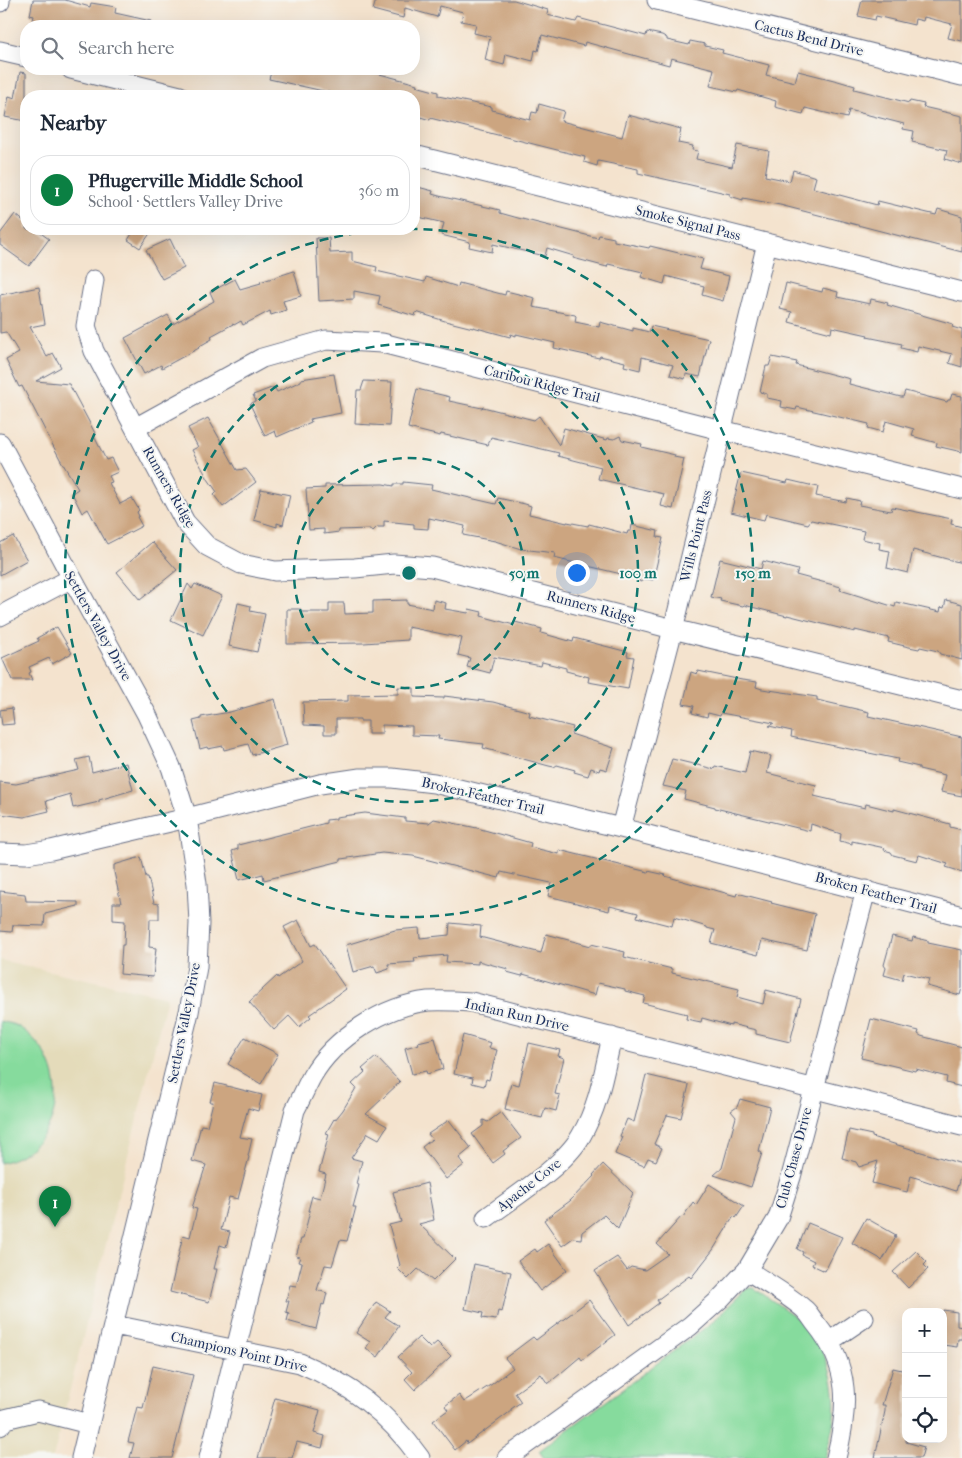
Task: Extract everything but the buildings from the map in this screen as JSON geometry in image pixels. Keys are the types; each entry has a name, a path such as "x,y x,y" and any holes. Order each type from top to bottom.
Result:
{"street":[{"name":"Cactus Bend Drive","path":"657,0 962,76"},
{"path":"0,51 20,56"},
{"path":"94,75 151,90"},
{"name":"Smoke Signal Pass","path":"420,156 962,292"},
{"name":"Wills Point Pass","path":"621,828 673,629 768,243"},
{"name":"Runners Ridge","path":"94,280 86,326 94,351 185,522 207,546 242,564 275,571 355,568 394,564 432,567 962,700"},
{"name":"Caribou Ridge Trail","path":"135,428 262,358 326,340 382,343 962,489"},
{"name":"Settlers Valley Drive","path":"0,443 147,715 171,767 187,818 197,884 199,923 197,967 189,1012 81,1458"},
{"path":"0,616 72,578"},
{"name":"Broken Feather Trail","path":"0,853 26,854 51,850 320,784 360,778 392,778 434,783 621,828 962,916"},
{"name":"Club Chase Drive","path":"507,1458 690,1326 720,1299 747,1270 778,1218 791,1177 866,890"},
{"name":"Indian Run Drive","path":"209,1458 295,1110 312,1075 330,1052 357,1029 380,1016 426,1002 449,1000 471,1002 962,1126"},
{"name":"Apache Cove","path":"486,1218 564,1159 581,1137 596,1105 612,1038"},
{"path":"747,1270 805,1310 830,1341 839,1363 845,1388 842,1433 836,1458"},
{"path":"830,1341 864,1318"},
{"name":"Champions Point Drive","path":"114,1325 300,1363 343,1383 364,1398 388,1420 420,1458"},
{"path":"0,1426 5,1419 38,1411 88,1430"},
{"path":"0,1439 8,1428 38,1422 88,1430"}],"shaded area":[{"path":"0,960 167,997 53,1458 0,1458"}],"green space":[{"path":"0,1021 20,1027 39,1045 50,1063 55,1084 55,1104 50,1124 39,1141 22,1154 0,1163"},
{"path":"750,1288 760,1292 801,1322 817,1342 823,1354 832,1378 835,1404 833,1427 825,1458 544,1458 539,1451 710,1324 746,1289"}],"place":[{"name":"Pflugerville Middle School","path":"55,1227"}]}
